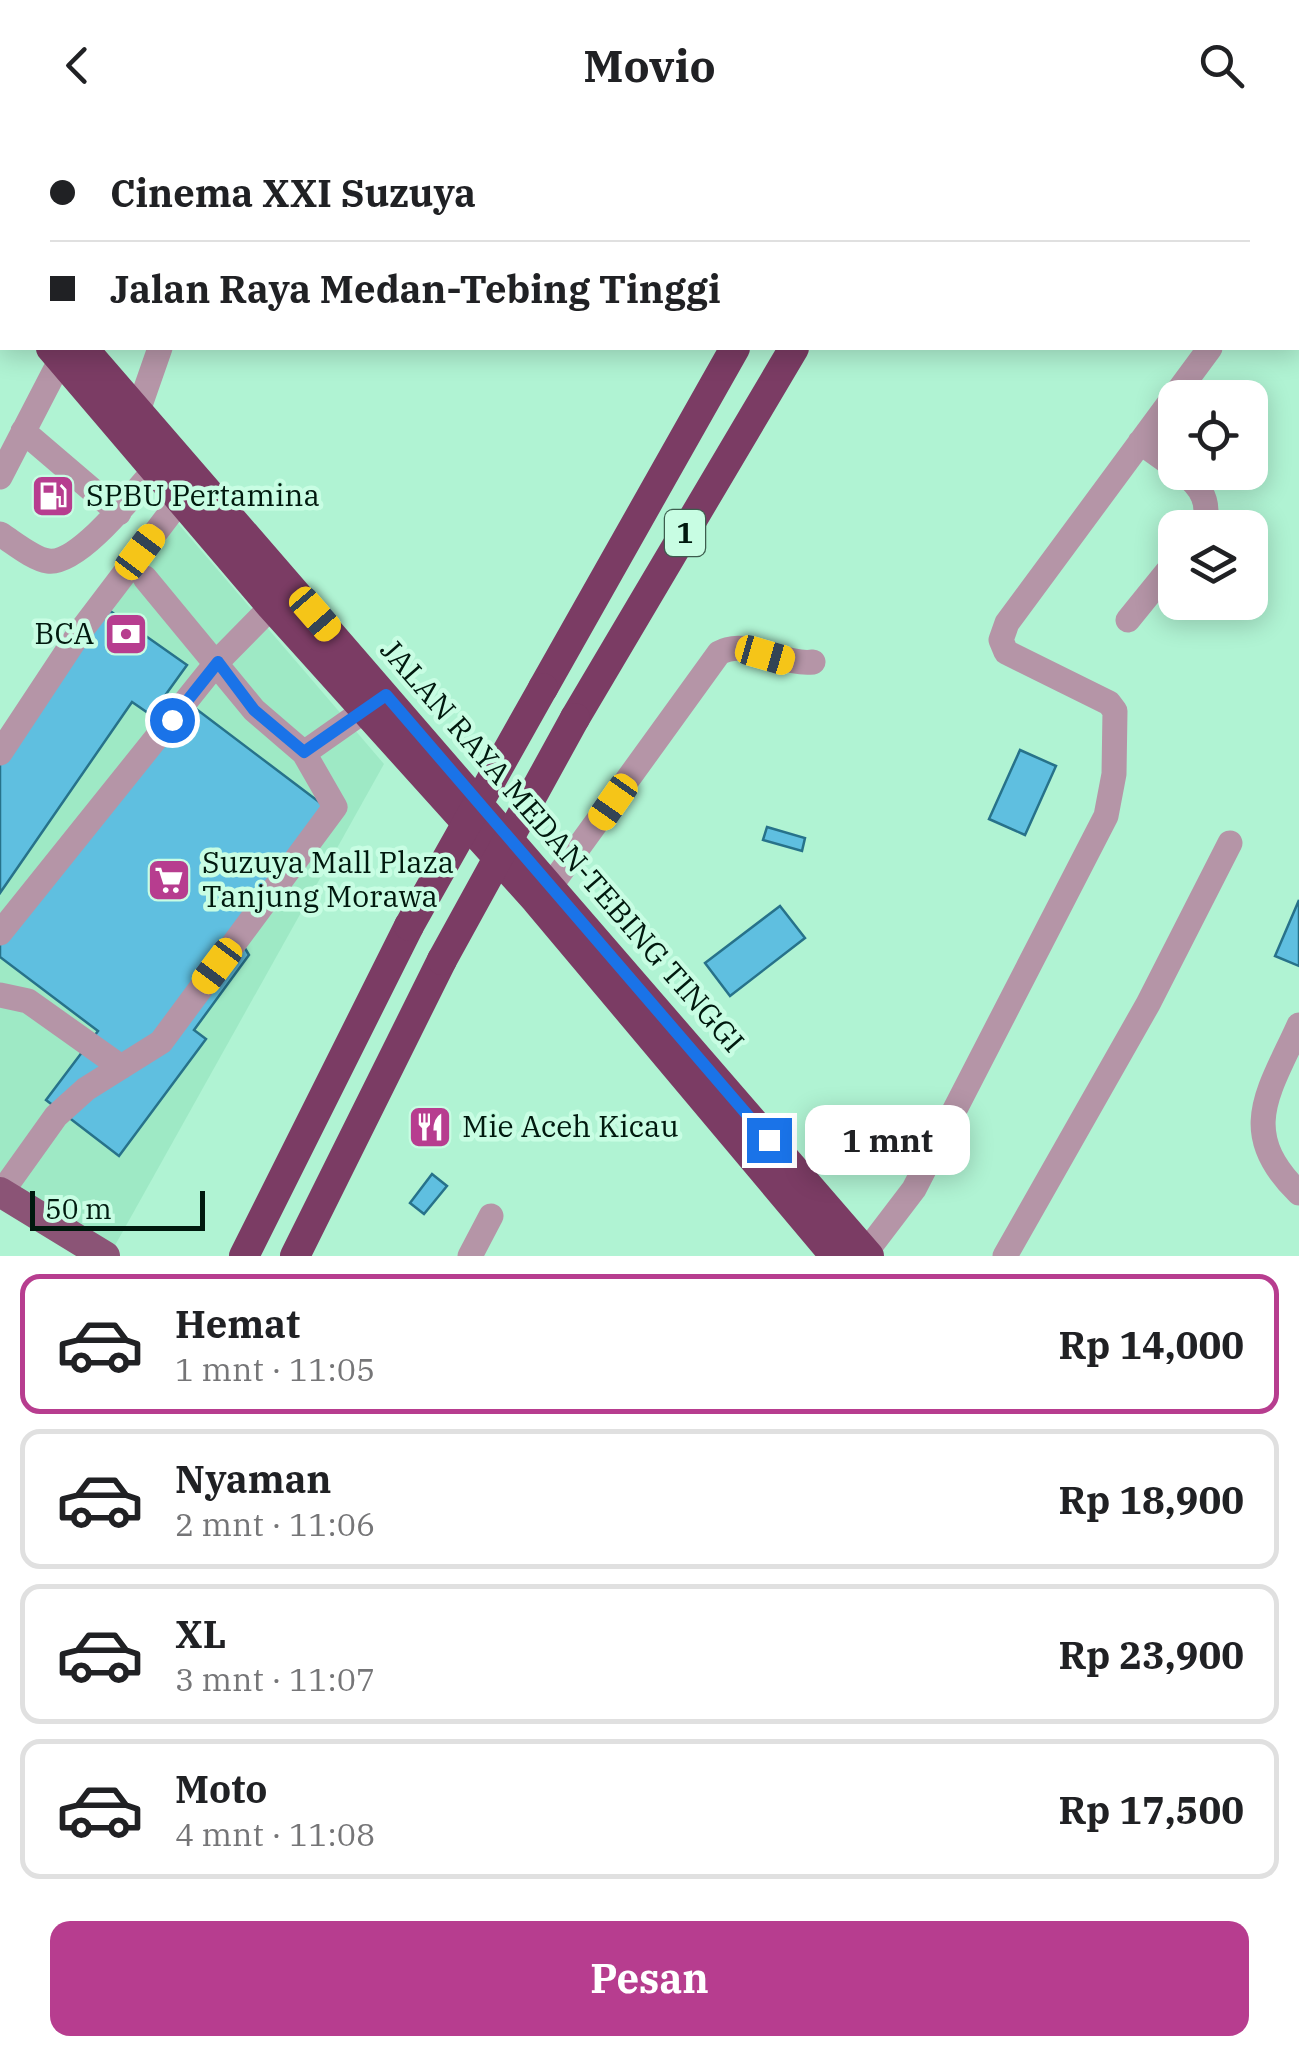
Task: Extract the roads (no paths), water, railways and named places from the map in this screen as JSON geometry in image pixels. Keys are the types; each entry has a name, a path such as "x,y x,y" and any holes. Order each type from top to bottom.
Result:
{"highway":[{"name":"JALAN RAYA MEDAN-TEBING TINGGI","path":"67,350 138,412 181,499 282,597"},
{"name":"JALAN RAYA MEDAN-TEBING TINGGI","path":"67,350 376,703 836,1256"},
{"name":"1","path":"244,1256 409,926 735,350"},
{"name":"1","path":"294,1256 442,960 575,718 793,350"},
{"name":"JALAN RAYA MEDAN-TEBING TINGGI","path":"376,703 552,884 868,1254"}],"main road":[{"path":"1,1193 87,1252"}],"street":[{"path":"0,478 67,350"},
{"path":"138,412 159,350"},
{"path":"868,1254 914,1189 1106,816 1114,774 1114,712 1109,703 1006,652 1002,640 1007,623 1209,350"},
{"path":"23,431 119,512"},
{"path":"1140,442 1158,455"},
{"path":"0,534 44,560 55,561 88,542 164,459"},
{"path":"0,752 80,632 181,499"},
{"path":"1,1193 56,1116 161,1042 333,810 332,796 304,752 254,710 145,578"},
{"path":"1128,620 1158,583"},
{"path":"0,933 218,662 282,597"},
{"path":"552,884 719,653 740,648 790,662 813,662"},
{"path":"304,752 376,703"},
{"path":"1006,1256 1148,1004 1230,843"},
{"path":"0,995 28,1001 121,1067"},
{"path":"1299,1024 1259,1114 1270,1156 1299,1193"},
{"path":"470,1256 492,1216"}],"place":[{"name":"SPBU Pertamina","path":"53,496"},
{"name":"BCA","path":"126,634"},
{"name":"Suzuya Mall Plaza Tanjung Morawa","path":"169,880"},
{"name":"Mie Aceh Kicau","path":"430,1127"}]}
